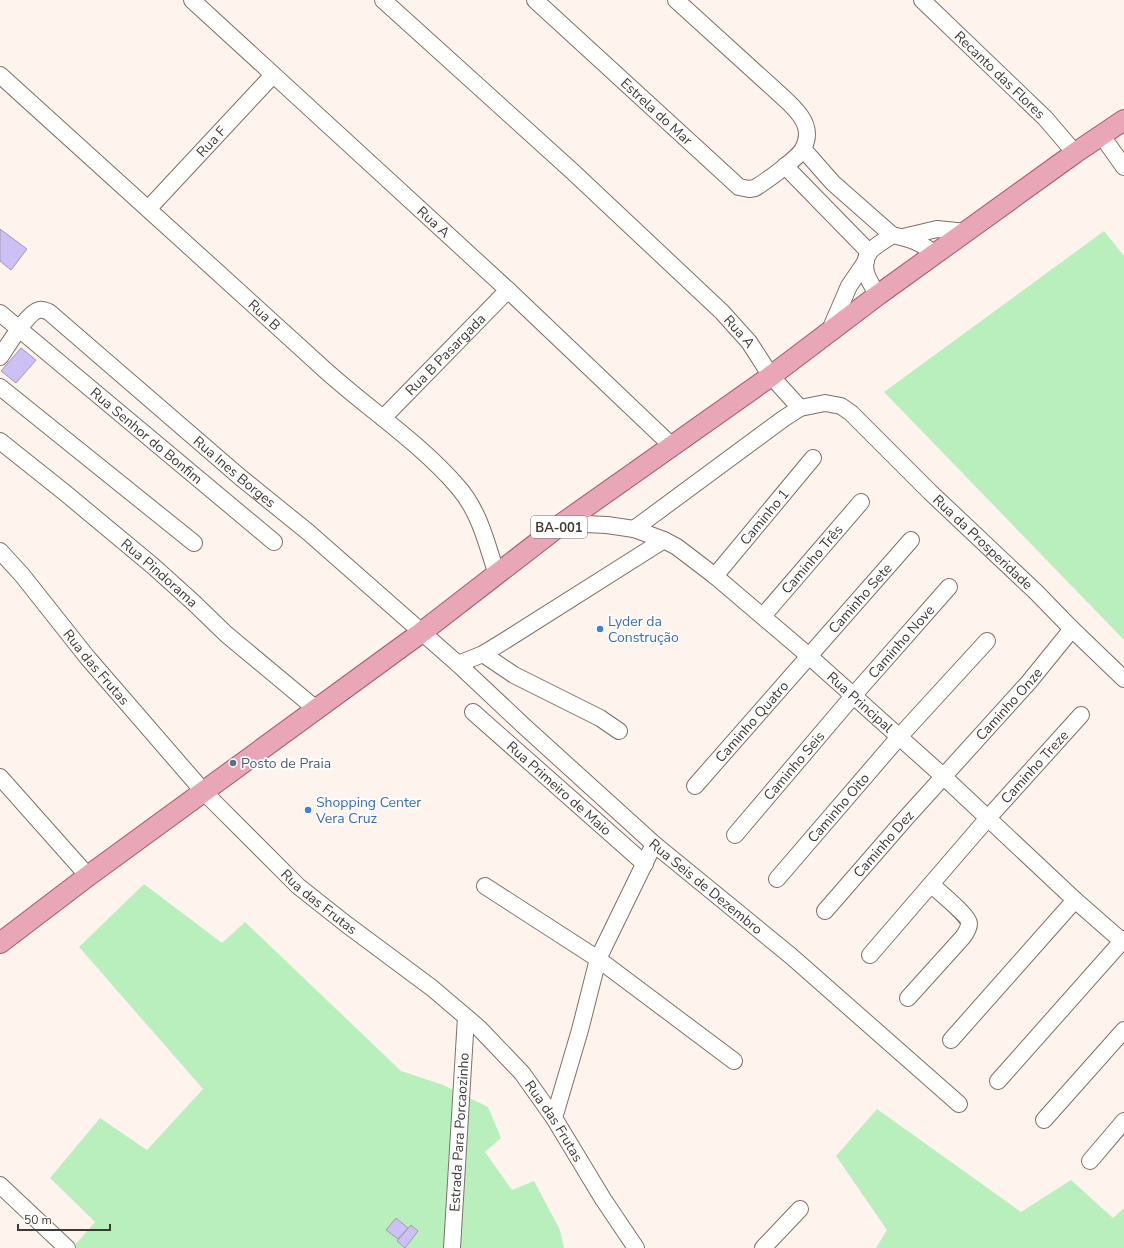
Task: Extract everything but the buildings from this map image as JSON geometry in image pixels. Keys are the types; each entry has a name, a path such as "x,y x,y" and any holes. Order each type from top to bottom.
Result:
{"main road":[{"name":"BA-001","path":"2,938 422,632 564,523 771,376 830,330 1074,153 1102,136 1124,120"}],"street":[{"name":"Rua A","path":"192,0 508,290 672,446"},
{"name":"Rua A","path":"383,0 561,161 722,312 749,342 771,376 800,408"},
{"name":"Estrela do Mar","path":"535,0 739,187 748,189 754,188 785,166 803,149"},
{"path":"676,0 786,100 801,116 808,134 803,149 832,183 898,236 913,240 935,254"},
{"name":"Recanto das Flores","path":"922,0 1045,118 1074,153"},
{"name":"Rua B","path":"0,75 149,208 337,381 423,452 459,488 474,510 497,575"},
{"name":"Rua F","path":"149,208 273,75"},
{"path":"1102,136 1124,167"},
{"path":"785,166 867,257"},
{"path":"830,330 849,286 867,257 898,236 937,229 966,232"},
{"path":"867,257 865,270 868,280 878,295"},
{"name":"Rua B Pasargada","path":"383,418 508,290"},
{"name":"Rua Ines Borges","path":"20,329 34,313 39,310 48,312 240,477 308,532 458,664"},
{"name":"Rua Senhor do Bonfim","path":"0,313 274,542"},
{"path":"0,357 20,329"},
{"path":"0,387 194,544"},
{"name":"Rua da Prosperidade","path":"800,408 825,403 841,406 851,413 1124,679"},
{"path":"634,529 800,408"},
{"name":"Rua Pindorama","path":"0,441 153,566 226,634 316,709"},
{"name":"Caminho 1","path":"715,576 813,458"},
{"name":"Caminho Três","path":"762,616 861,502"},
{"name":"Rua Principal","path":"564,523 607,525 634,529 664,540 677,547 715,576 809,656 944,777 1075,900 1123,941"},
{"path":"458,664 483,654 664,540"},
{"name":"Caminho Sete","path":"809,656 911,540"},
{"name":"Rua das Frutas","path":"0,551 22,575 87,656 203,792 298,886 432,988 479,1028 522,1074 554,1118 602,1200 636,1248"},
{"name":"Caminho Nove","path":"853,696 949,587"},
{"name":"Caminho Onze","path":"944,777 1029,682 1072,629"},
{"name":"Caminho Oito","path":"777,878 899,737 987,641"},
{"path":"483,654 514,675 600,718 619,731"},
{"name":"Caminho Quatro","path":"694,786 809,656"},
{"name":"Rua Seis de Dezembro","path":"458,664 654,844 791,956 959,1104"},
{"name":"Caminho Seis","path":"735,835 853,696"},
{"name":"Rua Primeiro de Maio","path":"473,712 645,864"},
{"name":"Caminho Treze","path":"870,955 932,885 988,818 1081,715"},
{"path":"0,777 88,876"},
{"name":"Caminho Dez","path":"825,911 944,777"},
{"path":"554,1118 580,1030 598,959 654,844"},
{"path":"908,998 968,930 969,920 932,885"},
{"path":"486,886 598,959 734,1061"},
{"path":"951,1040 1075,900"},
{"path":"998,1080 1123,941"},
{"name":"Estrada Para Porcaozinho","path":"452,1248 466,1017"},
{"path":"1044,1120 1124,1030"},
{"path":"1090,1161 1124,1122"},
{"path":"0,1185 67,1248"},
{"path":"763,1248 800,1209"}],"green space":[{"path":"1104,231 1124,256 1124,640 884,392"},
{"path":"144,884 222,943 245,922 401,1071 443,1085 488,1107 501,1138 485,1152 512,1190 534,1181 560,1230 564,1248 72,1248 95,1222 50,1178 100,1118 147,1150 203,1089 79,947"},
{"path":"877,1109 1021,1212 1071,1180 1113,1218 1124,1208 1124,1248 876,1248 887,1230 836,1156"}],"place":[{"name":"Lyder da Construção","path":"600,629"},
{"name":"Posto de Praia","path":"233,763"},
{"name":"Shopping Center Vera Cruz","path":"308,810"}]}
